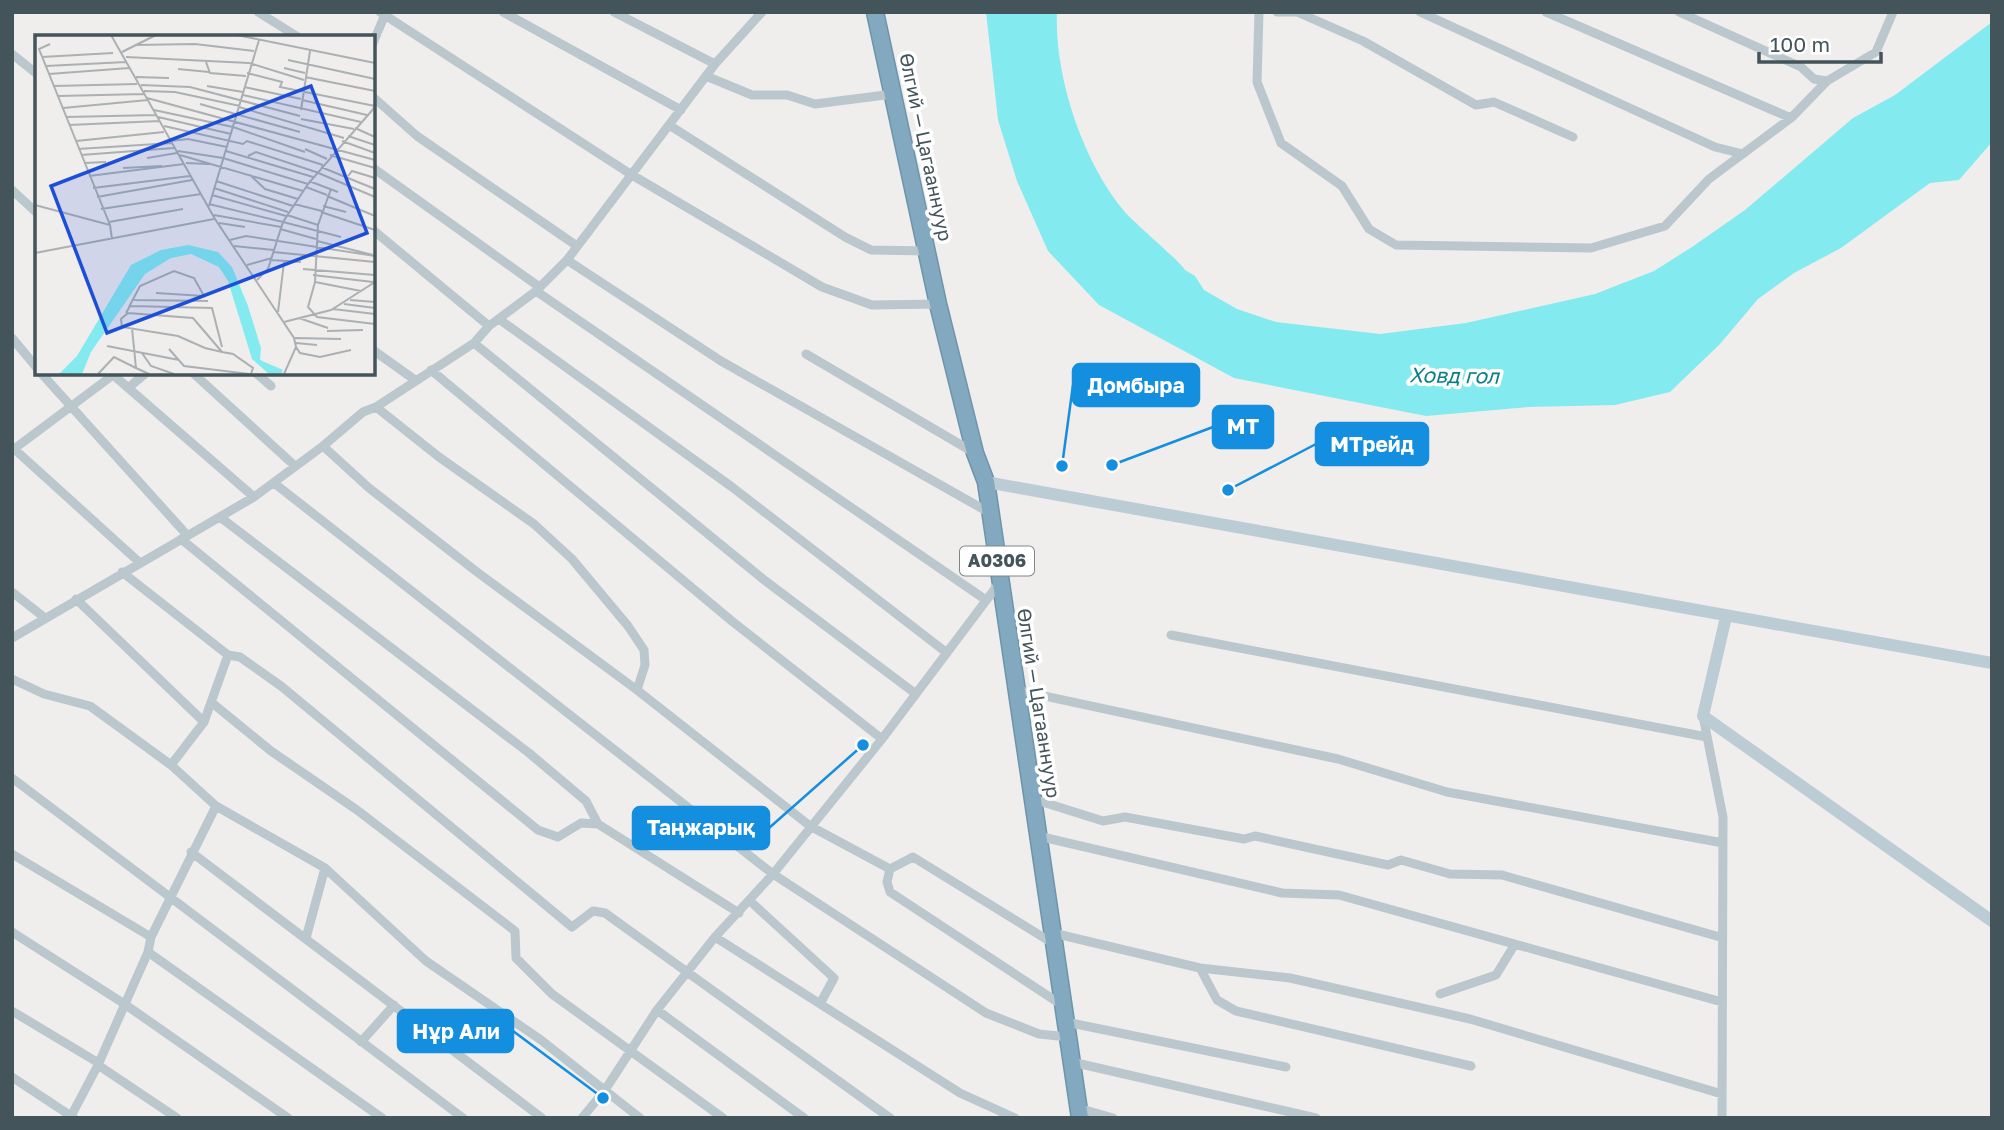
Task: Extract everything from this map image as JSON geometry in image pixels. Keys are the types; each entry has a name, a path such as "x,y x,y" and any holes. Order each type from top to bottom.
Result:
{"highway":[{"name":"Өлгий — Цагааннуур","path":"875,12 938,304 975,453 986,482 1079,1113"}],"street":[{"path":"258,12 295,35"},
{"path":"503,12 681,110"},
{"path":"614,12 632,16 715,64"},
{"path":"12,638 254,497 323,446 363,412 376,407 474,343 489,326 567,260 715,64 762,12"},
{"path":"1259,12 1257,82 1281,144 1342,186 1369,229 1396,245 1591,248 1665,226 1709,179 1791,118 1827,80 1876,52 1893,12"},
{"path":"1277,12 1296,12 1363,41 1476,105 1494,102 1573,137"},
{"path":"1420,12 1716,147 1743,154"},
{"path":"1546,12 1791,118"},
{"path":"1679,12 1801,67 1814,79 1827,80"},
{"path":"374,40 384,13 632,175 845,298 872,305 938,304"},
{"path":"12,54 35,72"},
{"path":"706,76 752,95 787,95 815,104 893,94"},
{"path":"374,98 417,136 577,246"},
{"path":"669,125 871,250 927,251"},
{"path":"374,169 537,288 986,600"},
{"path":"12,190 35,211"},
{"path":"374,231 489,326"},
{"path":"567,260 721,361 989,513"},
{"path":"499,319 732,487 947,653"},
{"path":"12,338 35,366"},
{"path":"474,343 763,579 916,694"},
{"path":"374,351 415,380"},
{"path":"806,354 975,453"},
{"path":"431,370 723,613 882,739"},
{"path":"42,374 184,537 538,830 558,837 581,823 597,824 739,913"},
{"path":"139,562 13,448 71,409 112,374 254,497"},
{"path":"128,388 145,374"},
{"path":"194,374 295,466"},
{"path":"257,374 271,386"},
{"path":"376,407 439,457 534,524 572,559 628,626 644,650 645,665 637,690"},
{"path":"323,446 369,488 637,690 810,826 890,869"},
{"path":"986,482 1992,663"},
{"path":"274,483 773,874 986,1013 1039,1034 1066,1022"},
{"path":"220,517 529,753 586,801 597,824"},
{"path":"122,572 228,655 240,657 281,686 572,927 593,911 605,913 890,1118"},
{"path":"582,1118 605,1090 657,1010 715,937 773,874 882,739 1000,582"},
{"path":"12,592 45,618"},
{"path":"76,599 205,722"},
{"path":"1722,1118 1720,937 1723,817 1703,716 1726,617"},
{"path":"1171,635 1707,737"},
{"path":"171,765 205,722 228,655"},
{"path":"12,679 44,694 90,706 171,765 216,806 325,868 426,961 541,1040 640,1118"},
{"path":"1016,690 1338,759 1447,792 1723,843"},
{"path":"211,702 271,751 357,810 515,931 516,958 552,994 723,1118"},
{"path":"1703,716 1992,921"},
{"path":"12,778 463,1118"},
{"path":"1033,800 1103,821 1125,817 1244,839 1255,836 1388,865 1401,860 1450,874 1502,875 1720,937"},
{"path":"12,1077 72,1117 148,952 151,937 216,806"},
{"path":"1038,836 1282,893 1339,895 1722,1002"},
{"path":"191,852 542,1118"},
{"path":"12,854 151,937"},
{"path":"1286,1067 1066,1022 890,892 887,882 890,869 913,857 1054,939 1200,968 1290,978 1470,1019 1722,1094"},
{"path":"306,938 325,868"},
{"path":"750,901 834,978 821,1002"},
{"path":"12,932 123,1003 288,1118"},
{"path":"715,937 821,1002 960,1093 1015,1118"},
{"path":"1440,993 1496,975 1515,944"},
{"path":"148,952 382,1118"},
{"path":"1200,968 1217,1000 1236,1011 1471,1066"},
{"path":"361,1042 394,1005"},
{"path":"657,1010 804,1118"},
{"path":"12,1011 98,1064 177,1118"},
{"path":"1072,1062 1316,1118"},
{"path":"1079,1113 1113,1118"}],"water":[{"name":"Ховд гол","path":"986,12 1057,12 1060,63 1066,90 1084,143 1109,191 1129,217 1185,270 1195,276 1204,290 1237,309 1276,322 1380,334 1466,323 1595,294 1654,271 1745,210 1853,118 1895,95 1992,22 1992,142 1959,180 1930,183 1841,248 1794,273 1758,299 1720,344 1670,392 1615,405 1529,407 1426,416 1234,378 1099,305 1048,251 1017,181 998,120"}],"place":[{"name":"МТ","path":"1112,465"},
{"name":"Домбыра","path":"1062,466"},
{"name":"MTрейд","path":"1228,490"},
{"name":"Таңжарық","path":"863,745"},
{"name":"Нұр Али","path":"603,1098"}]}
